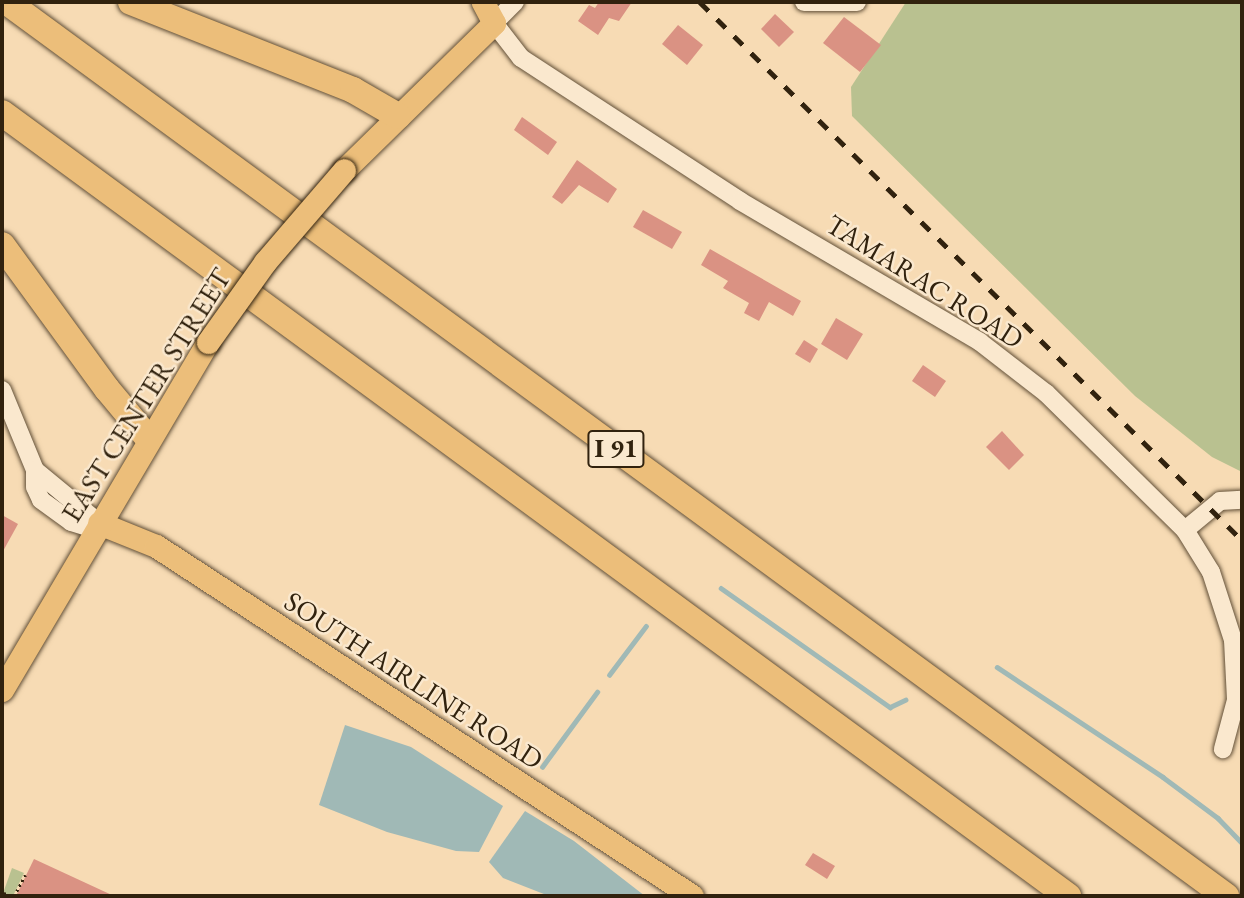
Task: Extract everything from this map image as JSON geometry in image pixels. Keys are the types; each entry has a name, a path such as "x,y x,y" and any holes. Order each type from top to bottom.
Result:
{"highway":[{"name":"I 91","path":"7,2 1226,896"},
{"path":"131,2 354,90 398,116"},
{"path":"2,113 1068,896"},
{"path":"2,245 107,389 148,438"}],"main road":[{"path":"483,2 494,23"},
{"name":"EAST CENTER STREET","path":"3,686 148,438 208,342 265,262 344,170 494,23"},
{"name":"SOUTH AIRLINE ROAD","path":"99,523 156,547 692,896"}],"street":[{"name":"EAST CENTER STREET","path":"494,23 515,2"},
{"path":"804,2 857,2"},
{"name":"TAMARAC ROAD","path":"494,23 510,48 533,67 740,201 933,311 1014,367 1185,530 1211,572 1233,640 1236,699 1223,749"},
{"path":"2,390 35,470 34,487 47,506 76,524 99,523"},
{"path":"1185,530 1220,501 1242,500"}],"path":[{"path":"5,896 4,893 13,896 25,875"}],"green space":[{"path":"906,2 1242,2 1242,472 1212,457 1135,396 852,116 851,87"},
{"path":"12,868 24,873 13,896 2,896"}],"water":[{"path":"345,725 411,747 503,806 479,852 456,851 387,832 319,805"},
{"path":"525,811 574,841 645,896 549,896 503,878 489,862"}],"building":[{"path":"599,2 632,2 619,21 609,18 598,35 578,21 589,5 595,8"},
{"path":"775,14 794,32 779,47 761,29"},
{"path":"844,17 881,45 860,72 823,43"},
{"path":"678,25 703,45 687,65 662,44"},
{"path":"522,117 557,142 548,155 514,130"},
{"path":"577,160 617,189 608,203 579,185 562,204 552,197"},
{"path":"643,210 682,232 672,249 633,227"},
{"path":"710,249 801,301 793,316 769,302 759,321 744,313 749,303 723,288 728,281 701,265"},
{"path":"836,318 863,334 847,360 821,344"},
{"path":"804,340 818,349 810,363 795,354"},
{"path":"923,365 946,381 935,397 912,381"},
{"path":"1002,431 1024,455 1009,470 986,447"},
{"path":"2,515 18,524 2,553"},
{"path":"813,853 835,866 827,879 805,865"},
{"path":"34,859 114,896 16,896"}],"waterway":[{"path":"721,588 890,707 905,700"},
{"path":"609,675 646,626"},
{"path":"997,667 1163,777 1218,818 1242,843"},
{"path":"542,767 597,692"}],"railway":[{"path":"700,2 1242,540"}]}
